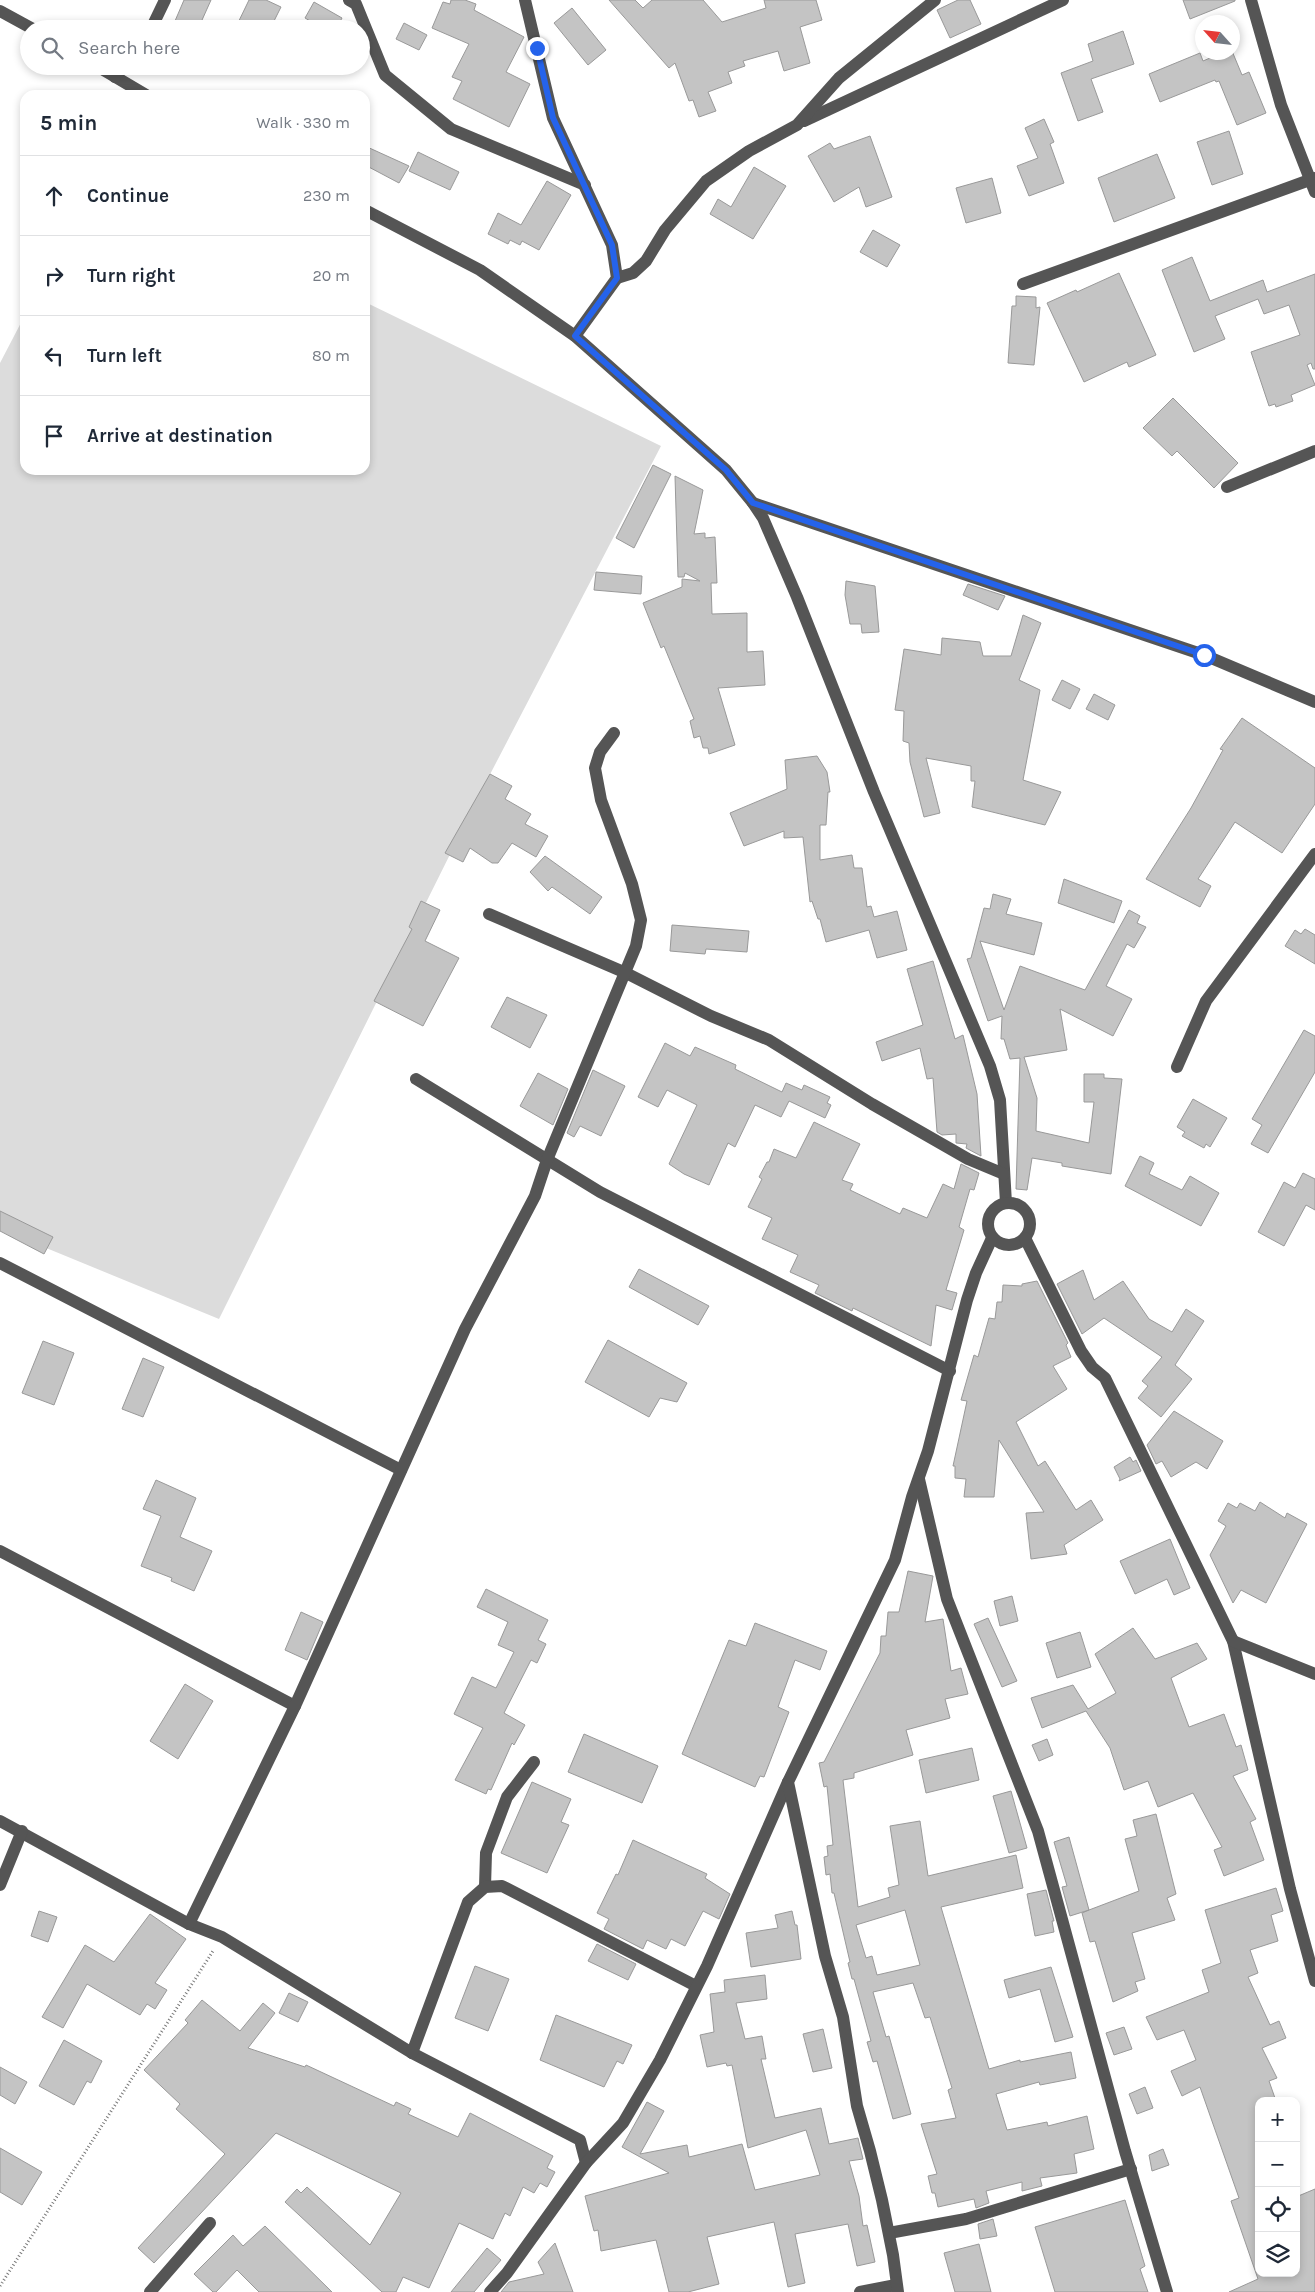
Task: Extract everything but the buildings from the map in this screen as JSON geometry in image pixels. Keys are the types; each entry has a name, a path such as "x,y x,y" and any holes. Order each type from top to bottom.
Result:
{"street":[{"path":"155,20 166,0"},
{"path":"349,0 356,4 363,20"},
{"path":"525,0 553,118 612,245 617,278"},
{"path":"797,125 839,78 935,0"},
{"path":"575,336 617,278 633,273 646,261 665,230 706,181 749,152 797,125 1063,0"},
{"path":"1023,284 1313,184 1281,106 1251,0"},
{"path":"0,12 20,22"},
{"path":"370,38 385,75 451,130 585,185"},
{"path":"112,75 137,90"},
{"path":"370,213 480,270 575,336 726,470 764,518 878,801 990,1066 1000,1100 1006,1203"},
{"path":"1227,487 1315,451"},
{"path":"753,503 1204,655 1315,702"},
{"path":"189,1924 295,1706 465,1329 535,1196 547,1160 636,946 641,920 632,884 602,800 595,768 600,752 614,733"},
{"path":"1177,1067 1206,1001 1315,854"},
{"path":"489,914 626,973 711,1016 769,1040 879,1108 968,1159 1004,1174"},
{"path":"416,1079 600,1192 950,1371"},
{"path":"1006,1203 1020,1205 1030,1217 1029,1232 1025,1238 1012,1245 1004,1245 992,1238 987,1224 989,1216 999,1205 1006,1203"},
{"path":"490,2292 586,2163 623,2123 660,2060 707,1966 788,1782 894,1560 912,1497 928,1452 976,1273 992,1238"},
{"path":"1025,1238 1081,1351 1092,1366 1105,1378 1233,1640 1290,1889 1315,1981"},
{"path":"0,1263 401,1470"},
{"path":"919,1478 947,1598 1038,1831 1149,2237 1167,2292"},
{"path":"0,1551 295,1706"},
{"path":"1233,1640 1315,1674"},
{"path":"485,1887 486,1853 507,1797 534,1762"},
{"path":"788,1782 825,1956 843,2017 857,2106 870,2151 889,2233 897,2289 860,2292"},
{"path":"0,1820 189,1924 222,1937 412,2053 580,2140 586,2163"},
{"path":"0,1885 22,1831"},
{"path":"412,2053 468,1902 485,1887 502,1886 696,1986"},
{"path":"889,2233 966,2219 1131,2169"},
{"path":"150,2292 210,2223"}],"path":[{"path":"0,2286 222,1937"}],"shaded area":[{"path":"370,304 661,446 485,784 219,1319 0,1229 0,363 20,325 20,475 370,475"}],"route":[{"path":"537,48 553,118 612,245 617,278 575,336 726,470 753,503 1204,655"}]}
